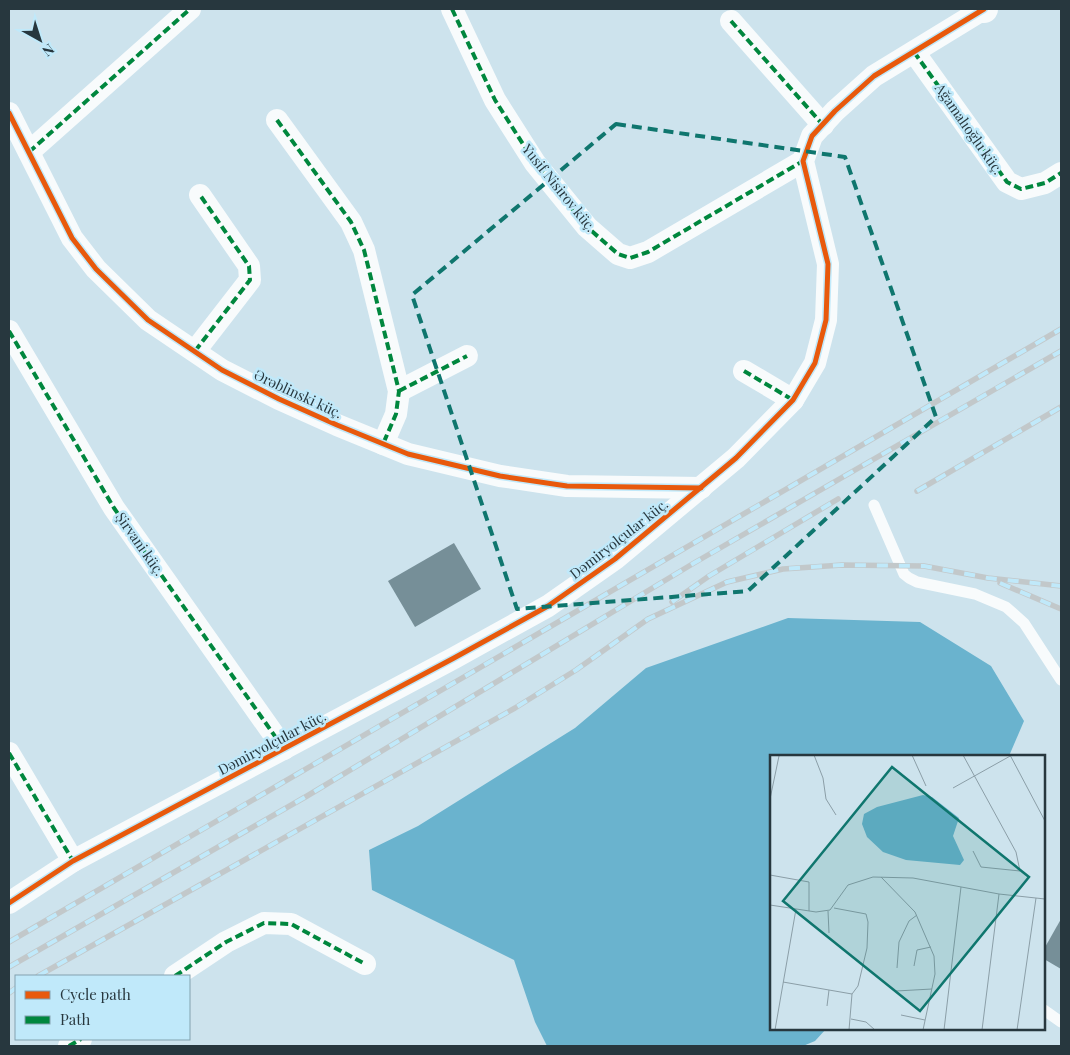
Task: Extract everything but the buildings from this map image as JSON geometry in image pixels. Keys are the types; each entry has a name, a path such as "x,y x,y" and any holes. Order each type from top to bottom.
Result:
{"street":[{"path":"29,152 190,9"},
{"name":"Yusif Nisirov küç.","path":"452,9 495,100 535,163 587,228 618,254 630,258 648,252 803,161"},
{"path":"803,161 812,136 835,111 874,76 982,9"},
{"path":"731,21 822,125"},
{"name":"Ağamalıoğlu küç.","path":"914,52 1007,182 1022,189 1045,183 1061,173"},
{"name":"Ərəblinski küç.","path":"9,113 72,238 96,269 148,320 222,370 279,399 408,454 500,476 567,486 701,488"},
{"path":"277,120 351,222 364,250 399,391 396,414 384,444"},
{"name":"Dəmiryolçular küç.","path":"9,903 73,861 548,606 615,559 736,458 793,400 815,363 826,320 828,264 803,161"},
{"path":"195,351 250,280 249,266 200,195"},
{"name":"Şirvani küç.","path":"9,331 114,508 284,749"},
{"path":"399,391 467,356"},
{"path":"744,371 793,400"},
{"path":"9,753 73,861"},
{"path":"176,975 226,942 264,923 291,924 365,964"}],"lane":[{"path":"874,504 904,574 917,582 975,594 1006,607 1024,623 1061,680"},
{"path":"1045,1011 1061,1022"}],"highlighted area":[{"path":"616,124 845,157 936,417 748,591 517,609 412,295"}],"water":[{"path":"788,618 920,622 991,666 1024,721 1009,755 770,755 770,1030 825,1030 815,1041 803,1046 547,1046 535,1022 514,960 372,890 369,850 418,826 575,728 646,668"}],"railway":[{"path":"9,942 1061,329"},
{"path":"9,967 307,796 694,563 1061,351"},
{"path":"917,491 1061,407"},
{"path":"672,602 709,576 838,499"},
{"path":"40,975 515,708 576,670 648,619 727,582 783,569 842,565 924,566 988,578 1061,586"},
{"path":"1000,583 1061,609"},
{"path":"9,993 15,989"}],"marked path":[{"path":"29,152 190,9"},
{"path":"452,9 495,100 535,163 587,227 618,254 630,258 648,252 803,161"},
{"path":"731,21 823,125"},
{"path":"914,52 1007,182 1021,189 1045,183 1061,173"},
{"path":"277,120 351,222 364,250 399,391 396,414 383,444"},
{"path":"195,351 250,280 249,266 200,195"},
{"path":"9,331 114,508 284,749"},
{"path":"399,391 467,356"},
{"path":"744,371 793,400"},
{"path":"9,753 73,861"},
{"path":"176,975 226,942 264,923 291,924 365,964"},
{"path":"69,1046 79,1040"}],"cycle path":[{"path":"9,903 73,861 548,606 615,559 736,458 793,400 815,363 826,320 828,264 803,161 812,136 835,111 874,76 984,9"},
{"path":"9,113 72,238 96,269 148,320 222,370 279,399 408,454 500,476 567,486 701,488"}]}
